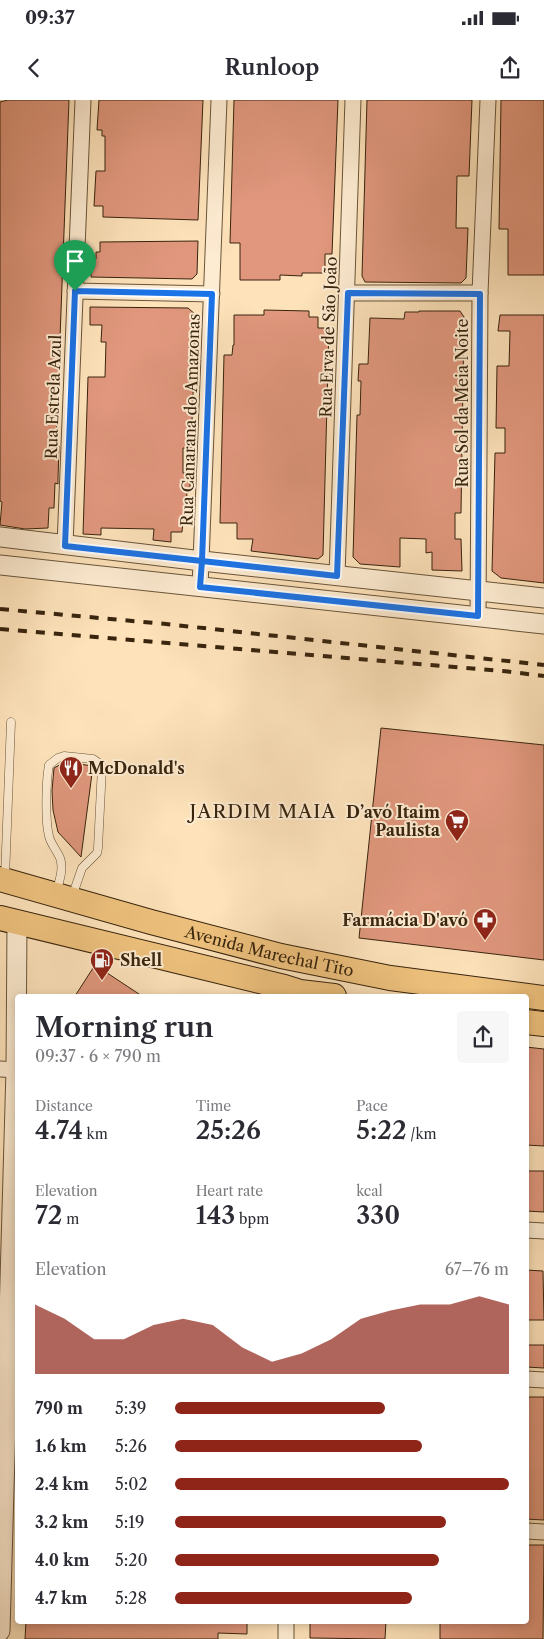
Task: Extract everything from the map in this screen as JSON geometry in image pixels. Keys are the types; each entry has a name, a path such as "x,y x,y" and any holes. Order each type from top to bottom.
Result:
{"main road":[{"name":"Avenida Marechal Tito","path":"3,880 281,956 390,978 513,994"},
{"name":"Avenida Marechal Tito","path":"9,921 275,984 300,994"},
{"path":"300,994 354,971"},
{"name":"Avenida Marechal Tito","path":"529,996 544,998"},
{"path":"529,1022 544,1024"}],"street":[{"name":"Rua Estrela Azul","path":"65,546 83,100"},
{"name":"Rua Canarana do Amazonas","path":"200,587 219,100"},
{"name":"Rua Erva de São João","path":"337,576 353,100"},
{"name":"Rua Sol da Meia Noite","path":"478,616 480,294 488,100"},
{"path":"75,291 212,294"},
{"path":"348,293 480,294"},
{"path":"0,537 65,546 544,598"},
{"path":"0,564 544,624"},
{"path":"0,1631 7,1513 8,1368 5,1214 11,1069 9,921"},
{"path":"529,1230 544,1231"},
{"path":"529,1379 544,1380"},
{"path":"529,1531 544,1532"},
{"path":"286,1624 286,1639"}],"lane":[{"path":"3,880 11,722"},
{"path":"64,756 98,761 102,767 97,853 82,868 63,897 60,857 53,847 47,824 49,765 52,761 64,756"}],"building":[{"path":"8,100 69,100 56,446 59,446 58,484 55,483 54,508 49,508 48,528 25,529 0,525 2,502 0,501 0,102"},
{"path":"99,100 203,100 198,220 103,217 103,206 94,206 96,171 105,171 105,136 102,136 102,130 97,130"},
{"path":"234,100 338,100 332,254 325,254 325,273 302,273 302,276 280,275 280,280 240,280 240,243 230,243"},
{"path":"367,100 472,100 469,176 457,176 456,228 468,228 466,278 461,283 365,282 362,276"},
{"path":"501,100 544,100 544,275 508,275 508,229 499,229"},
{"path":"198,241 197,274 192,279 91,277 92,259 96,259 96,252 100,252 100,242"},
{"path":"90,307 188,308 196,315 191,448 183,448 183,473 190,474 190,489 187,489 186,521 183,521 182,532 171,532 171,542 153,540 154,529 101,528 101,535 83,534 88,377 105,377 106,342 101,342 102,325 90,325"},
{"path":"264,310 309,311 309,317 318,317 318,328 329,328 323,555 318,559 251,551 253,539 237,539 237,523 220,523 224,355 232,355 234,315 264,315"},
{"path":"460,311 464,317 461,513 455,513 455,539 461,539 462,571 432,570 432,552 426,553 426,539 400,538 400,567 360,564 353,557 357,415 360,415 361,381 358,381 359,364 368,364 370,318 404,319 405,312"},
{"path":"500,315 544,315 544,583 501,578 492,571 495,453 505,453 505,428 496,428 497,366 509,366 510,331 498,331"},
{"name":"D’avó Itaim Paulista","path":"381,728 544,745 544,960 359,938"},
{"name":"McDonald's","path":"65,762 93,766 81,857 58,832 53,810 54,768"},
{"name":"Shell","path":"95,965 139,994 76,994"},
{"path":"529,1047 544,1049 544,1146 529,1145"},
{"path":"529,1171 544,1171 544,1212 529,1211"},
{"path":"529,1270 543,1271 544,1320 529,1320"},
{"path":"529,1345 544,1345 544,1368 529,1367"},
{"path":"529,1397 544,1397 544,1520 529,1519"},
{"path":"529,1545 544,1545 543,1639 440,1639 440,1624 529,1624"},
{"path":"26,1624 247,1624 247,1634 218,1633 218,1639 25,1639"},
{"path":"310,1624 386,1624 385,1639 310,1638"}],"railway":[{"path":"0,609 166,624 544,665"},
{"path":"0,629 544,676"}],"place":[{"name":"McDonald's","path":"71,789"},
{"name":"D’avó Itaim Paulista","path":"457,842"},
{"name":"Farmácia D'avó","path":"485,941"},
{"name":"Shell","path":"102,981"}],"district":[{"name":"JARDIM MAIA","path":"263,811"}],"route":[{"path":"75,291 65,546 202,561 200,587 478,616 480,294 348,293 337,576 202,561 212,294 75,291"}]}
